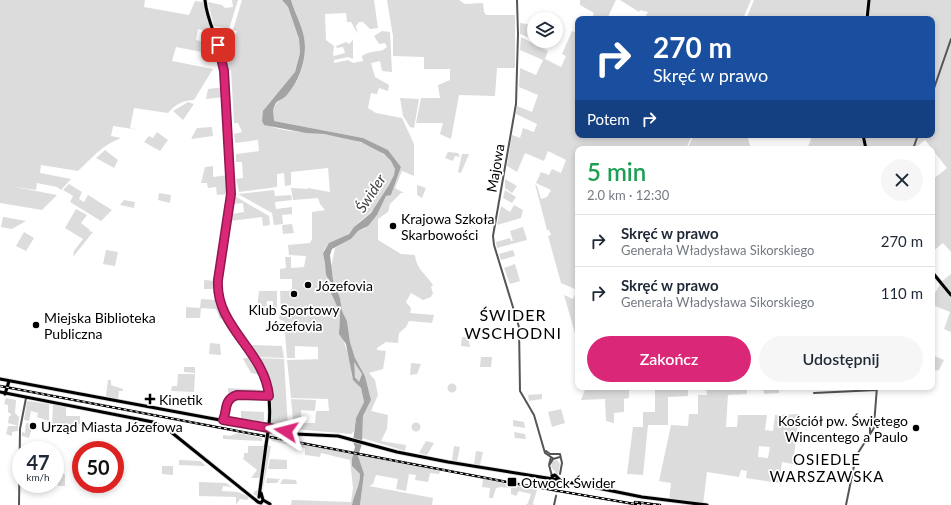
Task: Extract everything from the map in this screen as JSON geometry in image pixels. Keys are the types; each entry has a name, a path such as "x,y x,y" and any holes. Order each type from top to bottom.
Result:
{"main road":[{"path":"205,0 209,19 224,65 231,183 230,203 218,280 219,298 228,320 260,367 267,384 269,396 269,427 260,501"},
{"path":"867,16 869,0"},
{"path":"935,276 951,295"},
{"path":"0,379 200,417 269,427 290,432 329,435 397,452 546,479 554,478 562,482 642,497 707,505"},
{"path":"5,394 9,381"},
{"path":"0,392 153,422 171,432 245,491 260,501 271,505"},
{"path":"223,420 225,401 229,396 269,396"}],"street":[{"name":"Majowa","path":"517,0 516,104 493,236 494,245 519,327 520,392 534,415 544,450 552,457"},
{"path":"935,85 951,39"},
{"path":"814,393 852,390"},
{"path":"846,505 856,456 872,429 877,390"},
{"path":"20,505 20,429 26,398"},
{"path":"554,478 549,463 552,457 559,453 562,466 560,474"},
{"path":"552,457 559,457"},
{"path":"554,505 556,496"}],"shaded area":[{"path":"0,0 145,0 144,7 189,15 195,1 203,2 211,32 198,29 196,40 204,42 202,52 176,47 172,61 213,69 194,100 186,101 180,104 168,113 134,108 130,128 140,130 113,126 111,136 121,138 108,144 78,171 41,165 40,173 71,179 61,190 57,187 37,183 36,190 10,186 57,195 42,210 0,203"},
{"path":"232,0 238,0 229,29 214,26 208,2 222,5 225,8 233,7"},
{"path":"242,0 282,0 288,7 299,39 300,53 295,72 263,114 262,121 267,125 291,131 351,139 376,149 385,155 395,169 390,185 373,210 349,233 330,243 323,253 331,283 331,293 340,313 339,327 350,360 352,377 361,388 364,402 356,418 354,431 351,434 294,429 292,426 292,422 301,419 301,423 315,423 316,411 329,411 328,399 291,398 287,360 326,359 318,359 318,347 295,346 295,358 287,358 284,321 279,319 280,311 302,312 302,310 281,310 280,291 289,291 292,289 292,279 280,279 280,269 286,268 285,257 291,257 291,268 304,267 306,256 289,255 288,245 310,243 312,239 312,212 325,210 320,204 318,198 293,200 291,188 308,188 330,192 328,168 291,172 291,185 285,186 284,173 277,174 277,187 239,192 236,179 243,178 242,162 236,162 236,154 259,151 258,140 235,143 234,134 242,132 238,123 234,123 231,70 227,71 226,63 231,62 230,46 237,31 233,30"},
{"path":"282,0 291,0 304,34 305,53 300,73 294,85 286,96 277,102 274,107 274,121 363,138 388,150 401,167 391,195 386,196 377,215 368,226 358,231 351,239 332,249 330,255 333,280 340,298 342,311 347,321 350,342 355,358 365,376 371,400 363,416 362,444 358,456 364,474 360,505 352,505 360,474 352,466 352,459 355,447 353,442 356,418 364,402 361,388 353,380 346,344 339,334 340,313 331,293 331,283 326,275 323,253 329,243 349,234 354,227 371,213 389,185 395,169 391,161 384,154 361,142 324,134 306,133 264,125 262,121 263,111 295,72 300,53 299,39 288,7","holes":["354,362 362,374 359,382 355,377"]},
{"path":"291,0 374,0 378,28 370,29 363,22 359,22 356,26 358,34 351,22 347,22 346,13 325,14 326,40 334,46 334,56 345,53 343,47 337,48 336,46 346,42 349,44 353,40 353,59 348,57 334,60 334,63 348,60 353,63 363,61 362,56 365,54 387,47 385,43 379,44 374,36 382,31 390,32 392,72 382,71 380,61 371,63 375,77 389,85 388,91 379,88 377,94 371,93 368,108 376,113 402,118 414,144 414,176 402,171 395,188 404,193 401,193 390,204 388,212 378,219 378,240 401,254 415,255 419,268 433,285 431,287 433,293 431,297 423,300 411,293 406,302 411,308 410,313 434,315 432,323 409,321 406,327 399,333 398,343 386,342 377,348 377,350 386,351 383,369 369,373 375,380 378,395 371,411 388,415 387,429 381,441 406,445 405,451 362,438 363,416 371,400 365,376 355,358 350,342 347,321 342,311 340,298 333,280 331,267 335,248 351,239 358,231 364,229 377,215 386,196 391,195 401,167 388,150 363,138 274,121 273,114 275,106 294,86 299,76 304,59 304,34"},
{"path":"387,0 459,0 465,4 483,3 484,12 486,15 515,15 515,68 497,68 495,96 459,95 451,139 440,134 443,123 416,123 421,98 440,98 438,85 450,80 450,69 424,69 424,57 393,56 393,36"},
{"path":"580,0 616,0 608,16 593,16 594,13 580,5"},
{"path":"620,0 751,0 744,16 646,16 648,12 640,10 639,12"},
{"path":"754,0 867,0 864,16 747,16"},
{"path":"870,0 951,0 951,252 943,243 935,250 935,178 947,168 935,153 935,146 930,146 925,140 918,146 867,146 865,138 935,138 935,16 868,16"},
{"path":"520,23 527,24 527,37 520,34"},
{"path":"572,31 575,32 575,138 691,138 687,146 575,146 575,289 561,283 548,236 551,235 549,230 547,230 535,184 541,199 547,197 551,190 536,183 541,172 549,175 552,169 561,173 566,160 548,151 544,161 525,153 517,172 507,166 512,135 520,138 523,128 534,132 537,124 516,114 517,106 532,112 538,95 519,87 520,68 536,75 543,60 520,50 521,37 527,40 527,48 542,48 548,51 545,59 561,67 566,56 562,54"},
{"path":"224,87 224,97 206,99 208,89"},
{"path":"400,98 419,99 414,128 410,127 403,116"},
{"path":"188,102 194,104 183,120 173,111"},
{"path":"212,127 213,136 191,139 197,128"},
{"path":"157,132 168,140 160,151 144,142 149,136 153,138"},
{"path":"692,138 748,138 750,146 688,146"},
{"path":"862,138 863,146 808,146 811,139"},
{"path":"105,150 118,160 114,168 96,158"},
{"path":"448,152 458,153 460,157 455,156 453,161 445,158"},
{"path":"462,154 469,154 461,173 458,172"},
{"path":"213,166 213,177 228,175 229,194 217,195 216,187 208,188 207,183 201,183 205,167"},
{"path":"505,179 517,186 512,193 505,188"},
{"path":"69,184 82,192 79,199 84,202 88,195 112,210 101,221 70,202 73,196 63,190"},
{"path":"417,185 426,188 422,198 417,195"},
{"path":"274,190 275,196 291,195 292,200 275,202 276,209 292,207 292,214 282,215 283,224 274,225 272,213 238,194"},
{"path":"505,190 516,197 512,203 503,198"},
{"path":"159,193 171,195 170,203 158,200"},
{"path":"233,195 269,216 270,225 263,226 262,217 230,221 231,214 244,212 243,203 232,204"},
{"path":"124,200 135,202 134,208 120,205"},
{"path":"514,205 523,210 521,218 497,225 501,206 510,212"},
{"path":"76,209 87,215 81,223 90,230 89,231 93,232 73,257 74,251 83,239 65,228"},
{"path":"3,217 26,221 12,229 1,227"},
{"path":"292,224 294,233 283,234 282,225"},
{"path":"523,227 527,240 497,248 496,242 510,238 511,241 513,241 510,231"},
{"path":"24,232 34,238 26,251 16,246"},
{"path":"106,250 118,252 115,266 103,264"},
{"path":"513,250 515,256 501,260 499,254"},
{"path":"515,264 520,281 510,284 504,268"},
{"path":"951,274 951,332 944,329 950,312 935,306 935,293 942,281"},
{"path":"204,280 216,281 216,289 204,289"},
{"path":"259,291 277,291 277,309 273,309 273,301 267,301 266,309 257,309"},
{"path":"575,294 575,334 564,295 573,299"},
{"path":"201,299 217,300 224,319 220,319 216,309 201,308 200,318 186,318 186,307 200,308"},
{"path":"462,337 468,337 470,347 461,346"},
{"path":"210,343 220,344 221,355 209,354"},
{"path":"249,346 282,346 284,358 257,357"},
{"path":"935,356 944,360 939,370 935,371"},
{"path":"481,357 492,357 491,367 480,367"},
{"path":"252,358 261,375 251,373 243,359"},
{"path":"258,358 284,359 288,427 273,425 270,423 271,402 267,381 269,380"},
{"path":"354,362 362,374 359,383 354,374"},
{"path":"411,363 421,364 417,374 410,375"},
{"path":"184,367 195,367 195,373 184,372"},
{"path":"178,374 195,374 194,392 171,391 172,386 177,386"},
{"path":"108,380 111,380 111,385 123,389 123,391 119,391 118,400 106,396"},
{"path":"450,384 454,384 456,388 454,392 450,392 448,390 448,386"},
{"path":"228,388 263,390 260,394 228,393"},
{"path":"585,390 629,390 629,398 624,399 624,412 614,413 614,423 606,421 605,399 581,400"},
{"path":"655,390 688,390 688,396 668,397 668,425 648,425 643,475 627,474 633,427 643,427 643,412 655,412"},
{"path":"706,390 747,390 747,394 728,395 726,427 737,427 738,415 767,415 765,430 773,431 775,415 799,414 793,464 782,462 779,483 746,478 747,471 741,470 739,477 707,472 703,505 669,501 671,483 659,481 671,425 688,426 689,414 698,414 698,395 707,395","holes":["759,446 770,447 768,458 758,457"]},
{"path":"763,390 779,390 779,393 764,394"},
{"path":"542,394 542,399 529,401 528,395"},
{"path":"6,398 16,400 15,413 19,417 18,426 8,423 9,416 12,415 8,412 8,405 4,404"},
{"path":"291,399 316,400 315,411 301,410 301,417 293,420"},
{"path":"27,401 49,404 49,421 37,417 38,413 31,411 29,421 24,420"},
{"path":"52,404 59,405 59,406 66,407 66,416 80,416 80,424 66,424 66,427 52,425 53,405 58,405"},
{"path":"561,409 565,423 552,427 548,412"},
{"path":"241,411 264,412 264,421 241,420"},
{"path":"513,420 524,422 525,428 513,426"},
{"path":"26,423 31,424 30,428 32,428 29,438 22,436 22,432 25,433"},
{"path":"414,423 418,423 420,427 418,431 414,431 412,429 412,425"},
{"path":"8,426 18,426 18,431 12,432 12,436 6,434"},
{"path":"514,432 525,434 526,439 515,438"},
{"path":"238,433 262,438 262,441 223,439 223,435 230,436"},
{"path":"270,438 353,454 352,466 360,474 352,505 291,505 292,500 351,502 353,488 350,460 321,453 320,457 305,455 305,448 272,441"},
{"path":"426,441 434,443 427,455 419,453"},
{"path":"248,446 265,446 258,496 253,494 256,490 258,491 260,476 259,478 251,478 257,470 242,458 244,458 244,453 248,453"},
{"path":"268,446 271,446 262,494"},
{"path":"454,446 460,447 457,461 452,460"},
{"path":"476,451 483,452 480,465 474,464"},
{"path":"359,455 440,471 439,474 430,473 428,482 415,480 416,475 409,474 406,491 396,489 398,479 376,475 373,484 369,486 433,498 432,505 360,505 364,474 358,458"},
{"path":"270,459 287,460 287,469 268,469"},
{"path":"179,460 200,461 206,466 179,465"},
{"path":"557,460 560,464 558,475 551,467 552,461"},
{"path":"162,466 173,466 173,475 162,474"},
{"path":"64,474 65,474 64,486"},
{"path":"267,478 280,479 277,483 266,483"},
{"path":"283,479 296,480 297,484 280,484"},
{"path":"483,479 537,490 533,503 534,505 526,505 531,494 519,491 516,496 511,494 511,488 496,488 493,498 489,498 490,488 482,487"},
{"path":"199,482 226,483 232,487 223,486 222,491 238,492 249,497 247,500 240,499 236,505 236,497 199,496"}],"tunnel":[{"path":"556,496 558,485"}],"railway":[{"path":"0,386 507,482 640,505"},
{"path":"635,502 660,505"}],"place":[{"name":"Krajowa Szkoła Skarbowości","path":"393,226"},
{"name":"Józefovia","path":"308,285"},
{"name":"Klub Sportowy Józefovia","path":"294,294"},
{"name":"Miejska Biblioteka Publiczna","path":"36,325"},
{"name":"Kinetik","path":"150,399"},
{"name":"Urząd Miasta Józefowa","path":"33,426"},
{"name":"Kościół pw. Świętego Wincentego a Paulo","path":"916,428"},
{"name":"Otwock Świder","path":"512,482"}],"district":[{"name":"ŚWIDER WSCHODNI","path":"513,323"},
{"name":"OSIEDLE WARSZAWSKA","path":"827,468"}],"route":[{"path":"218,45 224,71 231,194 218,280 218,294 225,315 255,357 264,375 269,396 237,395 232,397 226,403 223,420 286,431"}],"water label":[{"name":"Świder","path":"370,193"}]}
